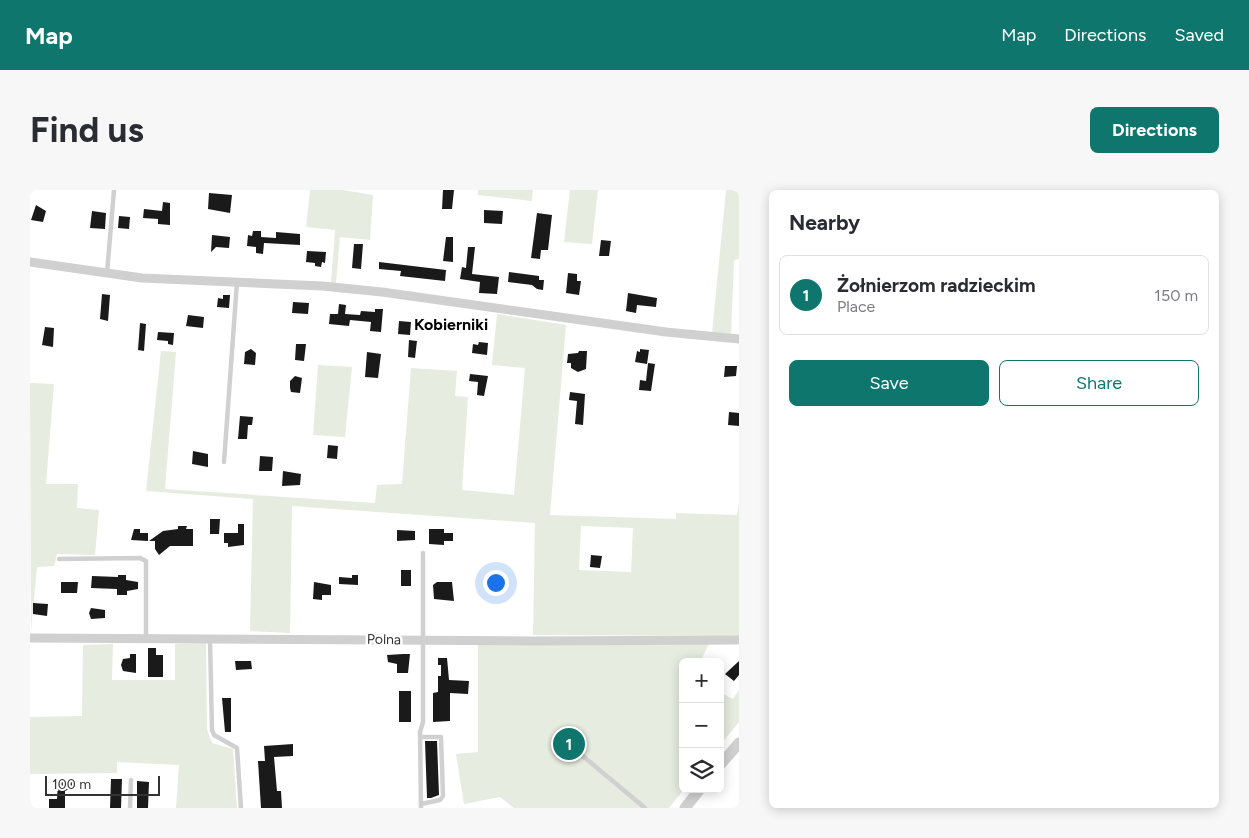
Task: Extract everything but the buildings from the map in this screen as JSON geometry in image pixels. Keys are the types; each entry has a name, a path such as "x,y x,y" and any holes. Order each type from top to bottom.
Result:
{"street":[{"path":"30,262 142,278 322,286 382,292 666,332 739,339"},
{"name":"Polna","path":"30,638 739,640"},
{"path":"724,760 739,742"},
{"path":"684,808 697,793"}],"lane":[{"path":"107,273 114,190"},
{"path":"224,462 237,282"},
{"path":"420,737 441,737 443,786 442,799 421,806 420,737 423,722 423,553"},
{"path":"59,559 140,558 146,560 146,639"},
{"path":"210,639 212,730 214,735 237,748 240,808"},
{"path":"578,752 645,808"},
{"path":"130,808 131,780"}],"shaded area":[{"path":"310,190 342,190 373,195 370,240 340,237 336,283 331,283 335,230 306,227"},
{"path":"478,190 533,190 532,201 478,195"},
{"path":"570,190 598,190 592,244 564,242"},
{"path":"726,190 739,190 739,259 734,260 731,334 712,333"},
{"path":"497,314 566,325 550,515 676,519 676,513 737,515 739,502 739,636 533,635 535,523 292,506 290,633 250,631 253,499 146,491 161,351 176,352 165,489 375,503 377,485 402,484 411,368 457,371 455,396 468,397 462,490 514,495 525,368 492,365","holes":["581,526 633,528 631,572 579,570"]},
{"path":"318,365 352,367 345,437 313,435"},
{"path":"30,383 54,384 46,484 78,484 77,508 99,510 95,555 57,554 54,566 37,567 31,630"},
{"path":"206,643 207,730 212,743 233,749 237,808 176,808 179,765 117,762 117,773 30,774 30,717 82,716 83,645 113,644 112,680 175,680 175,644"},
{"path":"709,644 702,658 679,658 679,793 681,793 669,808 514,808 500,797 464,804 456,754 478,752 478,645"},
{"path":"739,690 739,722 724,740 724,694 733,699"}],"place":[{"name":"Żołnierzom radzieckim","path":"569,744"}],"district":[{"name":"Kobierniki","path":"451,324"}]}
